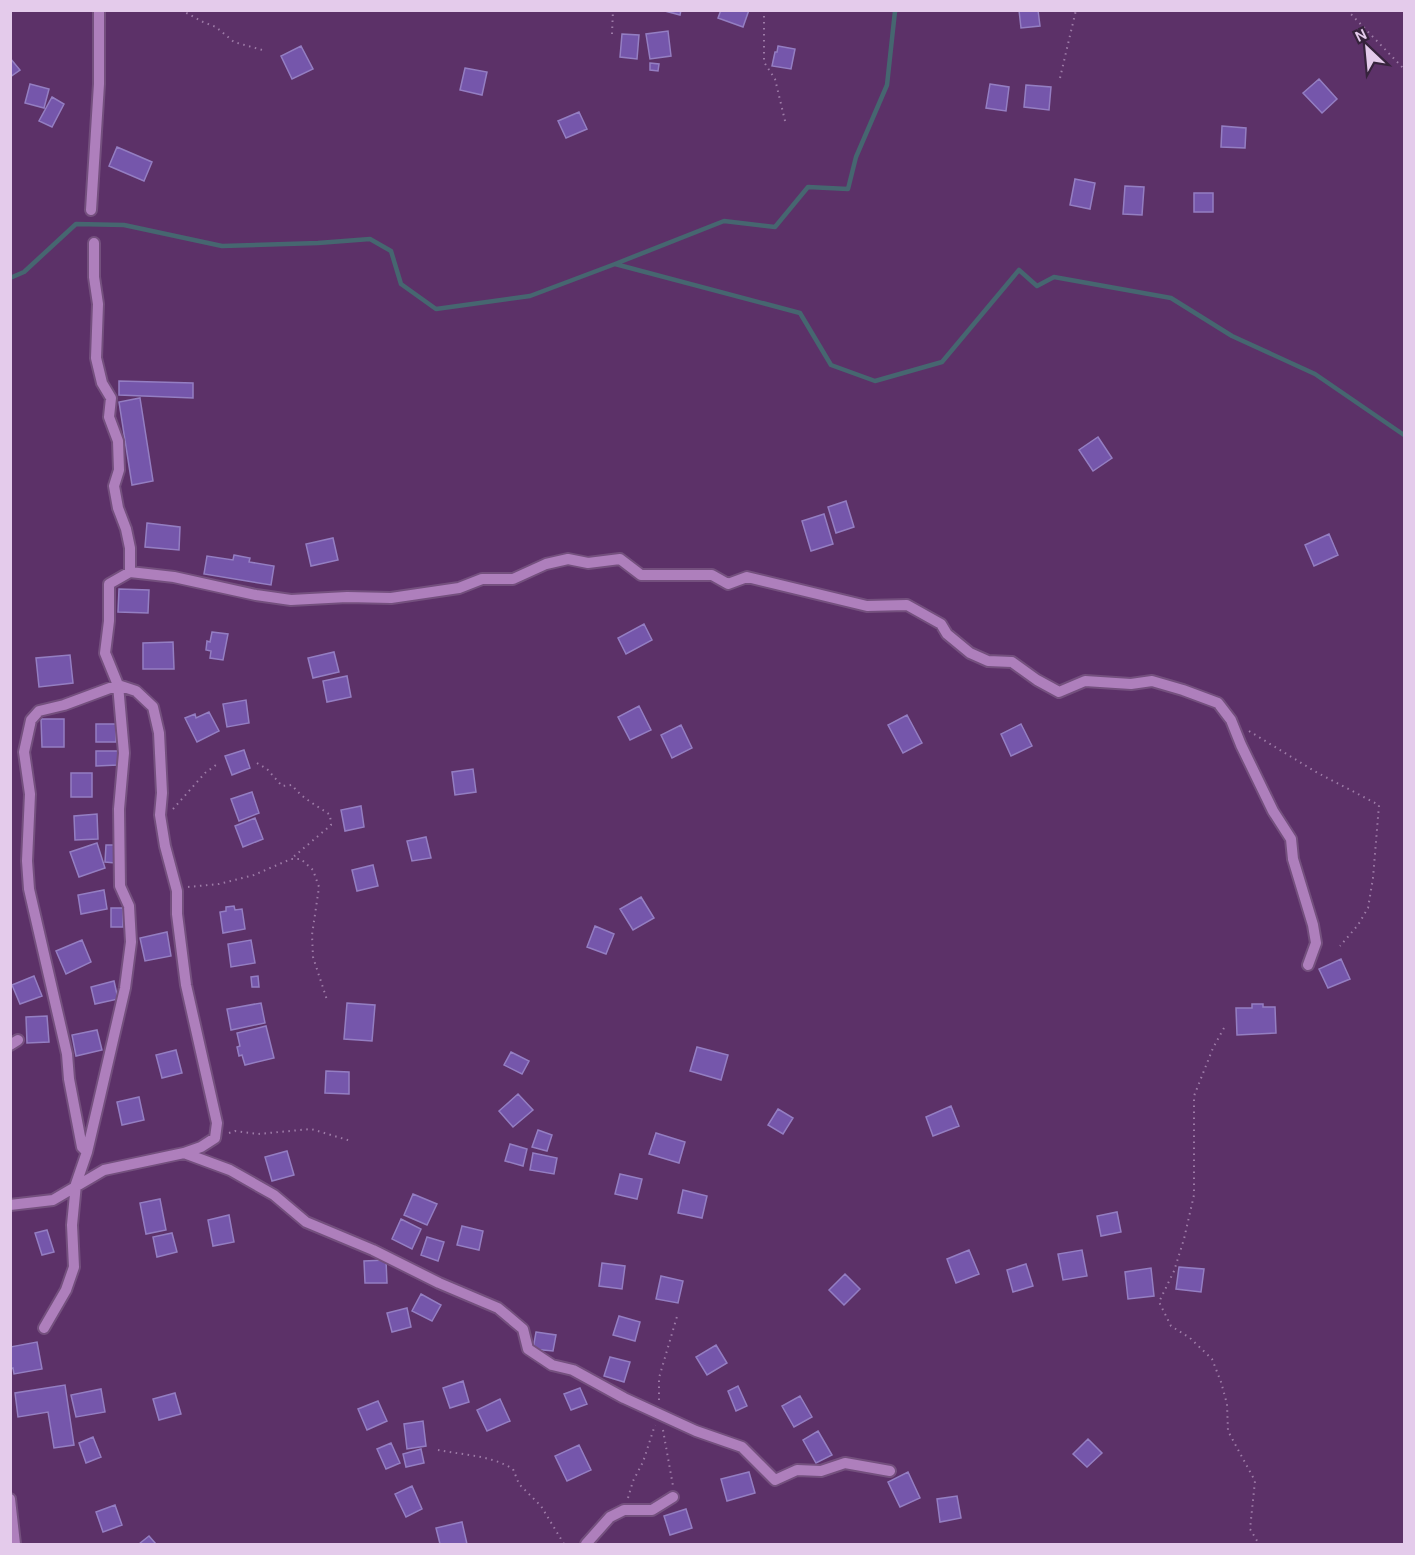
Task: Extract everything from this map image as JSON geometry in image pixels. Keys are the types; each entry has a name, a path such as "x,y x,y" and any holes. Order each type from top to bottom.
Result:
{"street":[{"path":"91,210 99,84 99,10"},
{"path":"94,243 94,277 98,304 96,358 102,383 111,398 109,417 118,441 119,470 114,486 130,548 130,572"},
{"path":"44,1328 66,1290 74,1267 72,1225 76,1184 87,1152 125,988 131,942 129,906 120,886 119,809 124,753 118,685 105,653 109,621 109,584 130,572 174,577 256,595 291,600 347,597 391,598 459,588 482,579 513,579 546,564 568,559 588,563 620,559 641,575 712,575 728,584 747,578 867,606 907,605 941,624 947,634 970,653 988,661 1012,662 1059,692 1084,681 1131,684 1152,681 1183,690 1218,704 1231,720 1273,811 1291,838 1293,859 1313,925 1316,943 1308,965"},
{"path":"10,1204 53,1200 76,1184 104,1170 184,1153 201,1147 215,1138 217,1123 186,985 177,914 177,891 165,846 160,815 162,793 159,733 153,707 136,691 118,685 64,705 39,711 31,720 24,753 30,794 27,861 29,889 67,1054 69,1079 82,1147 87,1152"},
{"path":"184,1153 230,1170 274,1195 306,1222 373,1250 439,1283 498,1308 523,1329 528,1348 552,1365 573,1370 624,1398 696,1431 742,1447 775,1480 797,1470 821,1472 845,1462 890,1471"},
{"path":"586,1545 610,1517 624,1510 652,1510 673,1497"},
{"path":"10,1498 15,1545"}],"path":[{"path":"181,10 216,27 234,42 266,51"},
{"path":"612,34 613,10"},
{"path":"765,10 764,62 775,80 786,125"},
{"path":"1060,78 1076,10"},
{"path":"1347,10 1404,69"},
{"path":"1231,720 1316,772 1378,805 1373,878 1368,908 1358,926 1340,946"},
{"path":"177,891 254,875 291,859 331,825 330,815 318,805 305,799 292,785 282,786 267,769 257,763"},
{"path":"160,815 172,811 205,772 216,765"},
{"path":"291,859 301,860 313,870 319,887 312,934 313,957 327,1000"},
{"path":"1224,1028 1213,1048 1194,1096 1194,1195 1174,1271 1159,1302 1171,1326 1190,1338 1212,1359 1227,1404 1228,1431 1255,1481 1250,1529 1259,1545"},
{"path":"215,1138 235,1131 258,1134 311,1128 351,1141"},
{"path":"624,1510 660,1414"},
{"path":"438,1450 490,1458 513,1469 519,1484 541,1506 564,1545"}],"building":[{"path":"661,10 681,10 680,15"},
{"path":"721,10 749,10 743,27 718,18"},
{"path":"1019,10 1038,10 1040,26 1021,28"},
{"path":"668,31 671,56 650,59 646,34"},
{"path":"622,34 639,35 637,59 620,57"},
{"path":"301,46 313,69 292,79 281,56"},
{"path":"778,46 795,49 791,69 772,66"},
{"path":"10,58 20,70 10,77"},
{"path":"650,63 659,64 658,71 650,70"},
{"path":"465,68 487,72 482,95 460,90"},
{"path":"1319,79 1337,99 1322,113 1303,93"},
{"path":"30,84 49,89 44,108 25,103"},
{"path":"990,84 1009,87 1006,111 986,108"},
{"path":"1026,85 1051,87 1049,110 1024,107"},
{"path":"52,97 64,104 52,127 39,121"},
{"path":"579,112 587,129 566,138 558,121"},
{"path":"1222,126 1246,128 1245,148 1221,147"},
{"path":"117,147 152,162 144,181 109,166"},
{"path":"1075,179 1095,183 1090,209 1070,205"},
{"path":"1125,186 1144,187 1142,215 1123,214"},
{"path":"1194,193 1213,193 1213,212 1194,212"},
{"path":"119,381 193,383 193,398 119,395"},
{"path":"140,398 153,481 132,485 119,402"},
{"path":"1098,437 1112,458 1093,471 1079,450"},
{"path":"846,501 854,527 836,533 828,507"},
{"path":"824,514 833,544 811,551 802,521"},
{"path":"147,523 180,527 179,550 145,547"},
{"path":"1329,534 1338,555 1314,566 1305,545"},
{"path":"333,538 338,560 311,566 306,544"},
{"path":"234,555 250,558 249,562 274,566 271,585 204,574 207,556 233,560"},
{"path":"119,589 149,590 148,613 118,612"},
{"path":"644,624 652,640 626,654 618,638"},
{"path":"212,632 228,634 223,660 210,658 211,651 206,650 207,641 210,642"},
{"path":"173,642 174,669 143,669 143,643"},
{"path":"334,652 339,672 313,678 308,658"},
{"path":"70,655 73,683 39,687 36,658"},
{"path":"347,676 351,697 327,702 323,681"},
{"path":"246,700 249,723 227,727 223,704"},
{"path":"639,706 651,730 630,740 618,717"},
{"path":"209,712 219,731 197,742 185,718 195,714 196,718"},
{"path":"907,715 922,743 903,753 888,725"},
{"path":"41,719 64,719 64,747 42,747"},
{"path":"96,724 116,724 116,742 96,742"},
{"path":"1021,724 1032,746 1011,756 1001,734"},
{"path":"681,725 692,748 672,758 661,735"},
{"path":"244,750 250,768 232,775 225,756"},
{"path":"96,751 118,751 118,765 96,766"},
{"path":"473,769 476,792 455,795 452,772"},
{"path":"71,773 92,773 92,797 71,797"},
{"path":"252,792 259,813 239,821 231,799"},
{"path":"361,806 364,827 345,831 341,810"},
{"path":"97,814 98,839 75,840 74,816"},
{"path":"255,818 263,839 243,847 235,826"},
{"path":"426,837 431,858 412,861 407,841"},
{"path":"97,843 105,868 79,877 70,852"},
{"path":"106,845 116,845 115,863 105,862"},
{"path":"373,865 378,886 357,891 352,870"},
{"path":"104,890 107,909 81,914 78,895"},
{"path":"641,897 654,918 633,930 620,909"},
{"path":"234,906 235,910 242,909 245,929 223,933 220,912 226,911 226,907"},
{"path":"111,908 123,908 123,927 111,927"},
{"path":"595,926 614,934 606,954 587,947"},
{"path":"167,932 171,956 145,961 140,938"},
{"path":"82,940 91,962 66,974 56,951"},
{"path":"251,940 255,963 231,967 228,944"},
{"path":"1341,959 1350,979 1328,988 1319,969"},
{"path":"34,976 42,996 20,1004 12,985"},
{"path":"258,976 259,987 252,987 251,977"},
{"path":"114,981 118,999 95,1004 91,987"},
{"path":"261,1003 265,1023 231,1030 227,1009"},
{"path":"347,1003 375,1005 372,1041 344,1039"},
{"path":"1252,1004 1275,1007 1276,1033 1237,1035 1236,1008 1252,1008"},
{"path":"47,1016 49,1042 27,1043 26,1017"},
{"path":"266,1026 274,1058 245,1065 242,1055 239,1056 237,1047 240,1046 237,1033"},
{"path":"97,1030 102,1050 76,1056 72,1035"},
{"path":"697,1047 728,1055 721,1080 690,1071"},
{"path":"176,1050 182,1073 162,1078 156,1055"},
{"path":"511,1052 529,1061 522,1074 504,1065"},
{"path":"326,1071 349,1072 349,1094 325,1093"},
{"path":"518,1094 533,1110 513,1127 499,1111"},
{"path":"139,1097 144,1120 122,1125 117,1102"},
{"path":"951,1106 959,1126 933,1136 926,1117"},
{"path":"778,1109 793,1118 783,1134 768,1125"},
{"path":"538,1130 552,1135 547,1151 532,1147"},
{"path":"656,1133 685,1142 679,1163 649,1154"},
{"path":"510,1144 527,1149 523,1166 505,1161"},
{"path":"287,1151 294,1175 272,1181 265,1157"},
{"path":"533,1153 557,1158 554,1174 530,1170"},
{"path":"620,1174 642,1179 637,1199 615,1194"},
{"path":"683,1190 707,1196 702,1218 678,1213"},
{"path":"413,1194 437,1204 427,1225 404,1215"},
{"path":"160,1199 166,1230 146,1234 140,1203"},
{"path":"1117,1212 1121,1232 1101,1236 1097,1216"},
{"path":"229,1215 234,1242 213,1246 208,1220"},
{"path":"401,1219 421,1229 412,1249 392,1239"},
{"path":"462,1226 483,1231 479,1250 457,1245"},
{"path":"47,1230 54,1252 42,1255 35,1233"},
{"path":"172,1233 177,1252 157,1257 153,1237"},
{"path":"427,1237 444,1242 438,1261 421,1255"},
{"path":"969,1250 979,1274 956,1283 947,1259"},
{"path":"1082,1250 1087,1276 1063,1280 1058,1254"},
{"path":"386,1260 387,1283 365,1283 364,1261"},
{"path":"602,1263 625,1266 622,1289 599,1286"},
{"path":"1026,1264 1033,1286 1013,1292 1007,1270"},
{"path":"1179,1267 1204,1269 1201,1292 1176,1289"},
{"path":"1151,1268 1154,1296 1128,1299 1125,1272"},
{"path":"845,1274 860,1289 844,1305 829,1290"},
{"path":"661,1276 683,1281 678,1303 656,1299"},
{"path":"421,1294 441,1305 432,1321 412,1311"},
{"path":"407,1308 411,1327 392,1332 387,1313"},
{"path":"619,1316 640,1322 635,1341 613,1335"},
{"path":"536,1332 556,1335 553,1351 533,1349"},
{"path":"37,1342 42,1369 14,1374 13,1368 10,1369 10,1347"},
{"path":"716,1345 727,1363 707,1375 696,1357"},
{"path":"610,1357 630,1362 624,1382 604,1376"},
{"path":"463,1381 469,1402 450,1408 443,1388"},
{"path":"65,1385 74,1445 54,1448 48,1412 18,1417 15,1393"},
{"path":"738,1386 747,1406 736,1411 728,1391"},
{"path":"580,1388 587,1404 571,1410 564,1394"},
{"path":"101,1389 105,1412 76,1417 71,1395"},
{"path":"175,1393 181,1414 159,1420 153,1399"},
{"path":"800,1396 812,1417 794,1427 782,1406"},
{"path":"500,1399 510,1421 487,1431 477,1410"},
{"path":"378,1401 387,1421 367,1430 358,1409"},
{"path":"423,1421 426,1446 407,1449 404,1424"},
{"path":"818,1431 832,1455 816,1463 803,1440"},
{"path":"93,1437 101,1457 86,1463 79,1443"},
{"path":"1088,1439 1102,1453 1087,1467 1073,1454"},
{"path":"391,1443 400,1463 386,1469 377,1449"},
{"path":"579,1445 591,1470 567,1481 555,1456"},
{"path":"421,1449 424,1463 406,1467 403,1454"},
{"path":"749,1472 755,1493 727,1501 721,1479"},
{"path":"908,1472 920,1498 900,1507 888,1482"},
{"path":"412,1486 422,1509 406,1517 395,1494"},
{"path":"957,1496 961,1518 940,1522 937,1499"},
{"path":"115,1505 122,1525 103,1532 96,1512"},
{"path":"686,1509 692,1528 670,1535 664,1516"},
{"path":"462,1522 467,1544 440,1544 436,1528"},
{"path":"149,1536 156,1544 139,1544"}],"waterway":[{"path":"615,264 724,221 775,227 808,187 848,189 856,157 887,85 895,11 897,10"},
{"path":"10,278 24,272 76,224 124,225 222,246 370,239 391,251 401,284 436,309 530,296 615,264 800,313 831,365 875,381 942,362 1019,270 1037,286 1054,277 1171,298 1232,336 1315,374 1404,435"}]}
